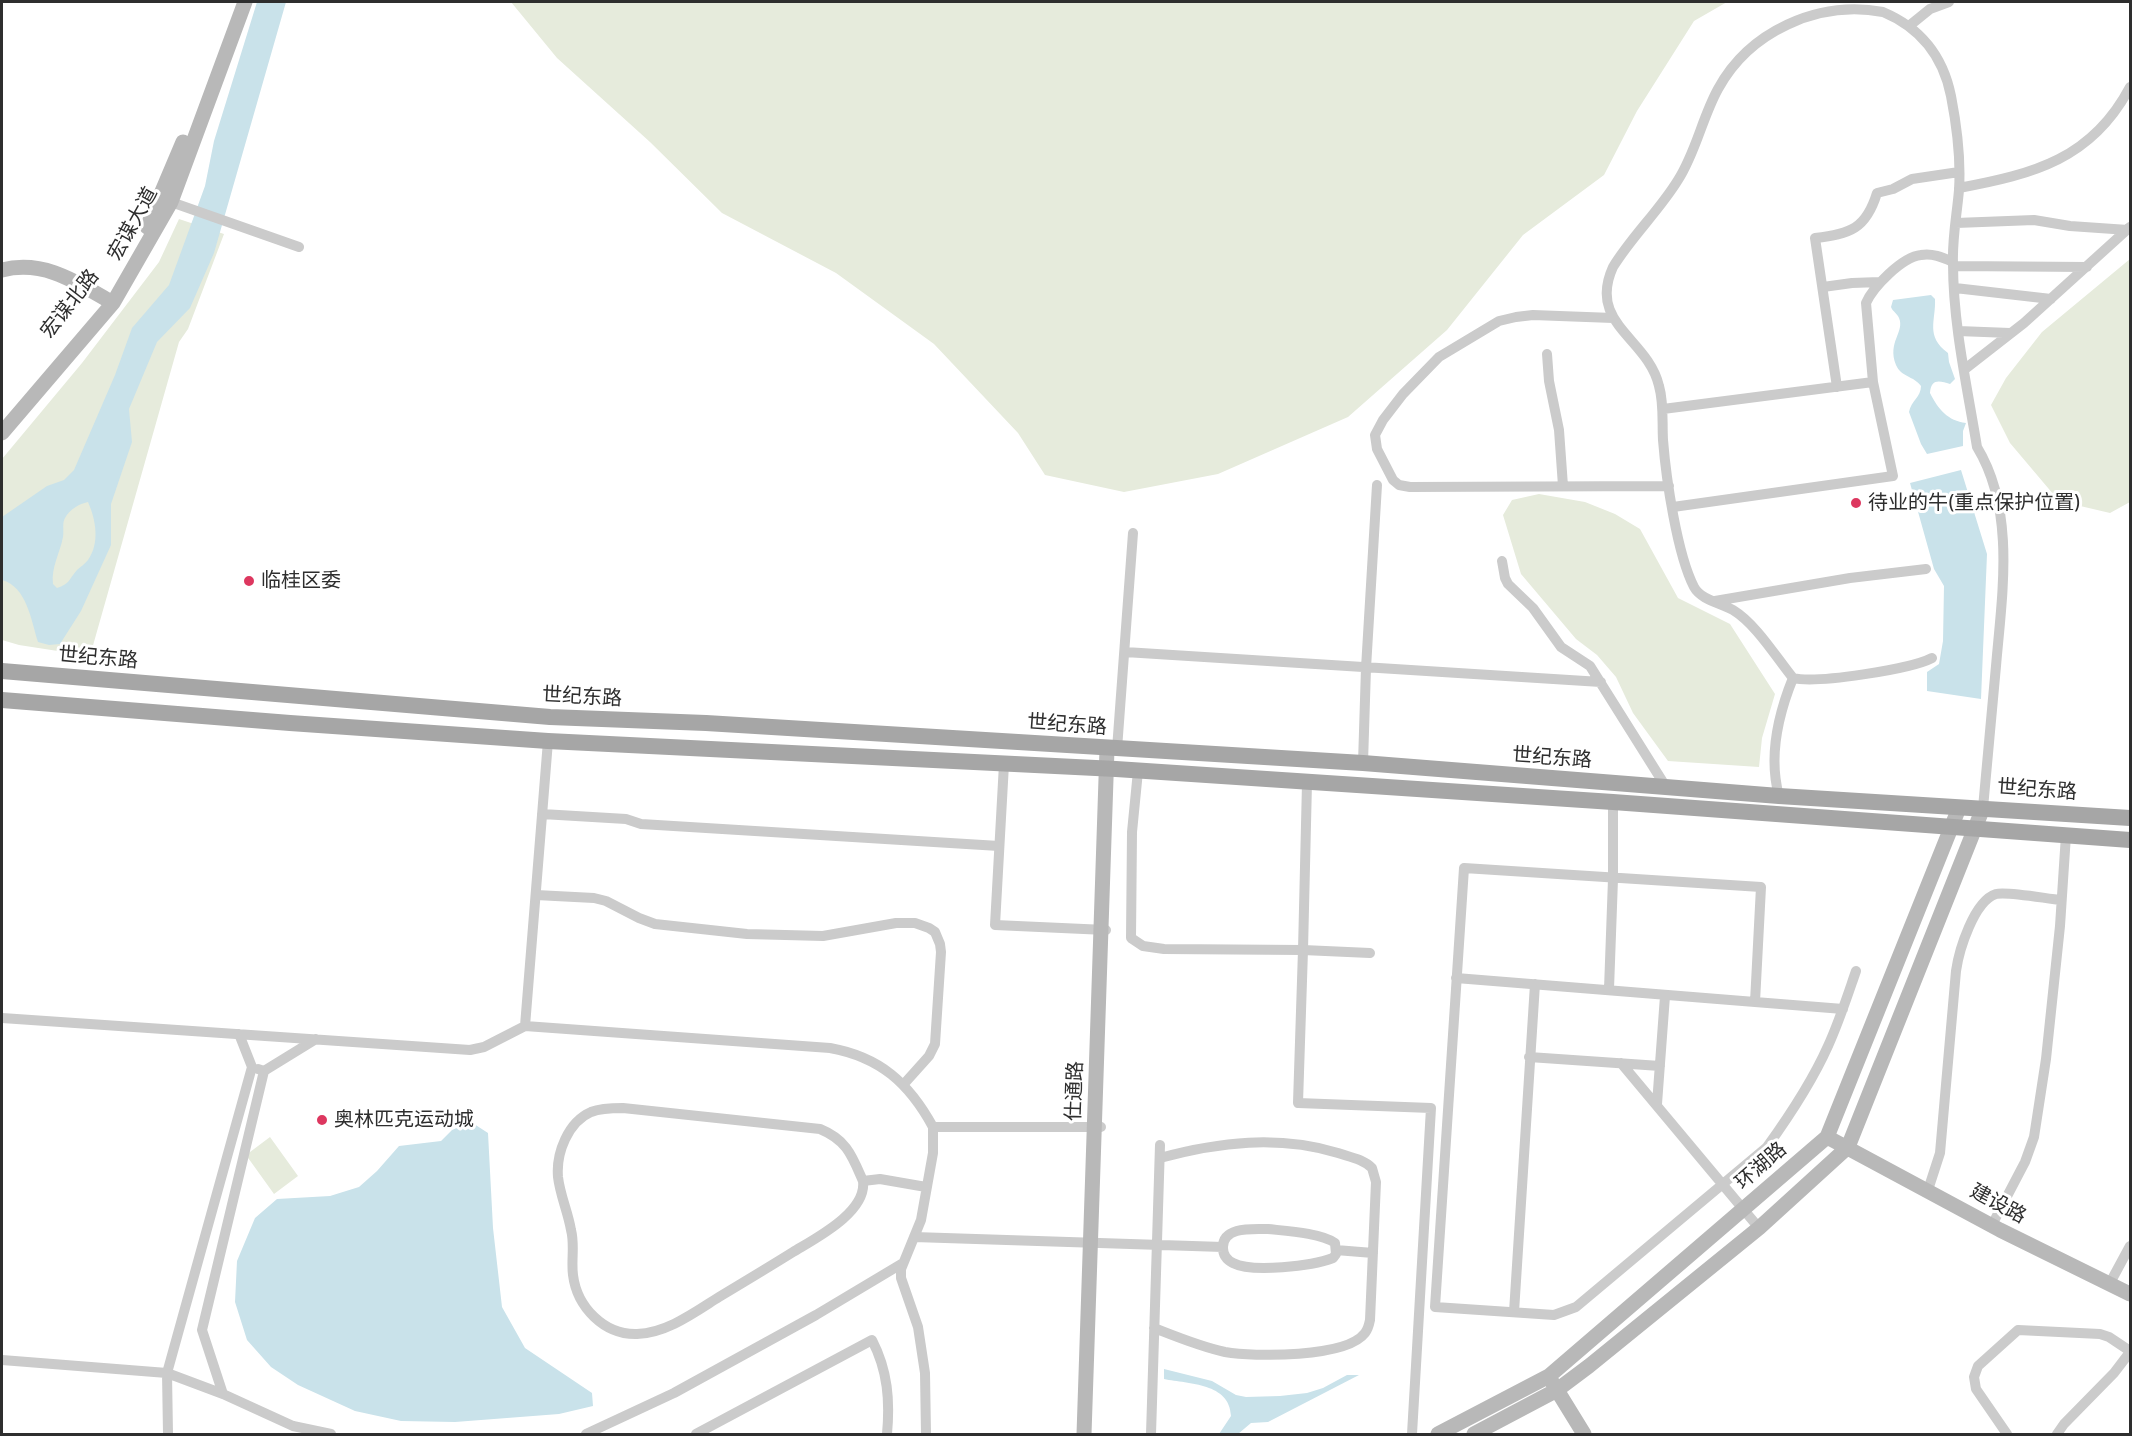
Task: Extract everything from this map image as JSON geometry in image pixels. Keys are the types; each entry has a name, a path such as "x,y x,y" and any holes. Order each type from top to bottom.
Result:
{"main road":[{"name":"宏谋北路","path":"2,422 109,300 151,220 236,2"},
{"name":"宏谋大道","path":"2,433 109,300 171,202 245,2"},
{"path":"2,270 32,267 52,272 74,280 109,300"},
{"name":"世纪东路","path":"2,671 550,717 706,723 1363,764 1779,796 2130,818"},
{"path":"194,687 202,694 205,703 204,710 195,715"},
{"path":"285,695 276,709 281,718 290,723"},
{"name":"世纪东路","path":"2,700 548,741 1111,769 1975,827 2130,840"},
{"path":"548,741 550,717"},
{"name":"仕通路","path":"1094,1434 1098,1127 1112,749"},
{"name":"环湖路","path":"1438,1434 1549,1376 1827,1137 1959,808"},
{"path":"1474,1434 1557,1390 1759,1228 1848,1147 1983,808"},
{"name":"建设路","path":"1827,1137 1992,1225 2130,1293"},
{"name":"仕通路","path":"1084,1434 1095,1242"},
{"path":"1549,1376 1584,1434"}],"street":[{"path":"1909,26 1930,9 1949,2"},
{"path":"1932,658 1900,667 1843,677 1814,680 1793,678 1741,616 1698,592 1693,585 1681,545 1669,486 1659,386 1651,365 1613,318 1606,303 1607,281 1612,267 1677,182 1690,160 1717,91 1726,75 1761,35 1778,23 1823,4 1868,7 1901,20 1927,41 1938,56 1951,96 1959,152 1959,188 1953,264 1958,331 1977,447 1984,460 1998,504 2004,565 1983,808"},
{"path":"1959,188 2028,173 2074,151 2100,129 2124,100 2130,87"},
{"path":"1838,387 1815,238 1838,236 1855,229 1873,206 1877,193 1893,189 1912,179 1959,172"},
{"path":"171,202 299,248"},
{"path":"1956,223 2034,220 2070,226 2129,229"},
{"path":"1965,369 2024,323 2129,229"},
{"path":"1673,507 1893,476 1873,382 1866,303 1870,292 1880,282 1914,256 1923,254 1941,256 1953,264 2087,267"},
{"path":"1822,287 1880,282"},
{"path":"1955,288 2051,299"},
{"path":"1613,318 1533,315 1499,321 1439,357 1426,369 1388,413 1375,435 1377,449 1393,480 1403,486 1669,486"},
{"path":"1958,331 2010,333"},
{"path":"1547,354 1549,381 1559,430 1563,486"},
{"path":"1663,409 1873,382"},
{"path":"1363,764 1366,668 1377,485"},
{"path":"1112,749 1125,652 1132,533"},
{"path":"1502,561 1508,584 1533,608 1561,647 1590,666 1666,787"},
{"path":"1715,601 1850,578 1926,569"},
{"path":"1125,652 1601,682"},
{"path":"1779,796 1774,779 1776,739 1782,704 1793,678"},
{"path":"525,1026 548,741"},
{"path":"1004,764 995,925 1105,930"},
{"path":"1138,771 1132,832 1131,938 1143,946 1164,949 1370,953"},
{"path":"1307,783 1298,1103 1431,1108 1412,1434"},
{"path":"1608,989 1613,879 1613,802"},
{"path":"542,814 626,819 641,824 999,846"},
{"path":"1992,1225 2025,1162 2034,1137 2046,1059 2066,836"},
{"path":"1755,1002 1761,887 1464,868 1435,1307 1554,1315 1576,1307 1767,1147 1812,1080 1844,1009 1856,971"},
{"path":"1928,1191 1940,1153 1956,971 1960,949 1967,931 1987,899 1999,893 2061,900"},
{"path":"536,895 594,898 655,924 747,934 823,936 908,922 929,928 938,937 941,952 935,1044 928,1056 903,1085"},
{"path":"1456,978 1844,1009"},
{"path":"1514,1312 1535,984"},
{"path":"1657,1104 1665,996"},
{"path":"2,1018 470,1050 484,1047 525,1026 830,1048 878,1064 903,1085 933,1127 933,1153 921,1220 903,1263 902,1278 918,1327 925,1373 926,1434"},
{"path":"168,1434 167,1373 252,1067 239,1034"},
{"path":"223,1394 202,1330 264,1071 316,1039"},
{"path":"1529,1057 1660,1066"},
{"path":"1622,1064 1759,1228"},
{"path":"252,1067 264,1071"},
{"path":"623,1108 820,1130 842,1141 853,1158 862,1181 862,1193 855,1207 822,1235 674,1324 636,1334 616,1330 602,1324 580,1301 573,1274 572,1231 563,1202 558,1177 558,1162 562,1145 570,1131 591,1112 623,1108"},
{"path":"933,1127 1098,1127"},
{"path":"1154,1328 1215,1350 1239,1354 1279,1355 1341,1347 1361,1337 1368,1328 1372,1252 1374,1175 1370,1166 1356,1158 1316,1147 1285,1142 1263,1142 1220,1145 1160,1158"},
{"path":"1151,1434 1160,1145"},
{"path":"862,1181 880,1179 926,1187"},
{"path":"1268,1229 1330,1240 1335,1243 1336,1250 1335,1257 1330,1260 1267,1268 1235,1264 1225,1256 1223,1247 1226,1238 1236,1231 1268,1229"},
{"path":"914,1237 1223,1247"},
{"path":"2110,1283 2130,1246"},
{"path":"1336,1250 1372,1252"},
{"path":"587,1434 674,1393 816,1315 903,1263"},
{"path":"2007,1434 1976,1389 1974,1377 1978,1366 2018,1330 2100,1334 2109,1337 2130,1352 2114,1373 2057,1434"},
{"path":"696,1434 872,1340 881,1358 887,1380 887,1434"},
{"path":"2,1360 167,1373 223,1394 293,1426 331,1434"}],"shaded area":[{"path":"511,2 1727,2 1694,21 1637,111 1604,175 1523,235 1447,330 1348,417 1218,474 1124,492 1045,475 1018,433 934,344 836,273 722,213 650,142 557,58"},
{"path":"179,219 224,234 188,329 179,342 90,656 19,645 2,640 2,459 82,363 159,262"},
{"path":"2130,259 2130,502 2110,513 2059,501 2010,443 1991,405 2006,378 2042,332"},
{"path":"1539,494 1585,502 1615,514 1640,529 1678,598 1730,624 1775,694 1762,738 1759,767 1668,761 1633,713 1616,677 1597,655 1576,639 1521,574 1503,515 1512,500"},
{"path":"270,1137 298,1176 274,1194 246,1155"}],"water":[{"path":"257,2 286,2 214,253 190,308 157,342 129,409 132,442 111,504 111,545 81,611 60,644 49,645 38,642 23,597 10,584 2,580 2,517 47,486 64,480 74,470 115,375 132,328 169,285 205,186 214,141","holes":["88,502 96,531 92,553 67,583 57,588 53,584 53,572 63,537 64,520 81,504"]},
{"path":"1931,295 1935,299 1934,334 1941,347 1948,353 1955,379 1950,384 1934,383 1930,393 1944,413 1954,420 1966,423 1963,431 1963,446 1927,454 1909,412 1921,386 1901,372 1896,365 1894,350 1900,323 1891,307 1893,300"},
{"path":"1961,470 1987,554 1981,699 1927,691 1927,672 1939,664 1943,641 1944,586 1934,569 1910,483"},
{"path":"471,1122 488,1133 493,1228 502,1307 525,1348 592,1393 593,1406 559,1414 455,1422 401,1421 355,1411 298,1385 271,1367 247,1340 235,1302 237,1261 255,1218 277,1199 330,1196 359,1187 399,1146 441,1141 452,1130"},
{"path":"1164,1369 1212,1381 1236,1395 1246,1397 1307,1393 1323,1388 1347,1375 1359,1375 1268,1422 1251,1423 1238,1434 1219,1434 1231,1416 1229,1405 1224,1397 1216,1391 1196,1384 1164,1379"}],"place":[{"name":"待业的牛(重点保护位置)","path":"1856,503"},
{"name":"临桂区委","path":"249,581"},
{"name":"奥林匹克运动城","path":"322,1120"}]}
